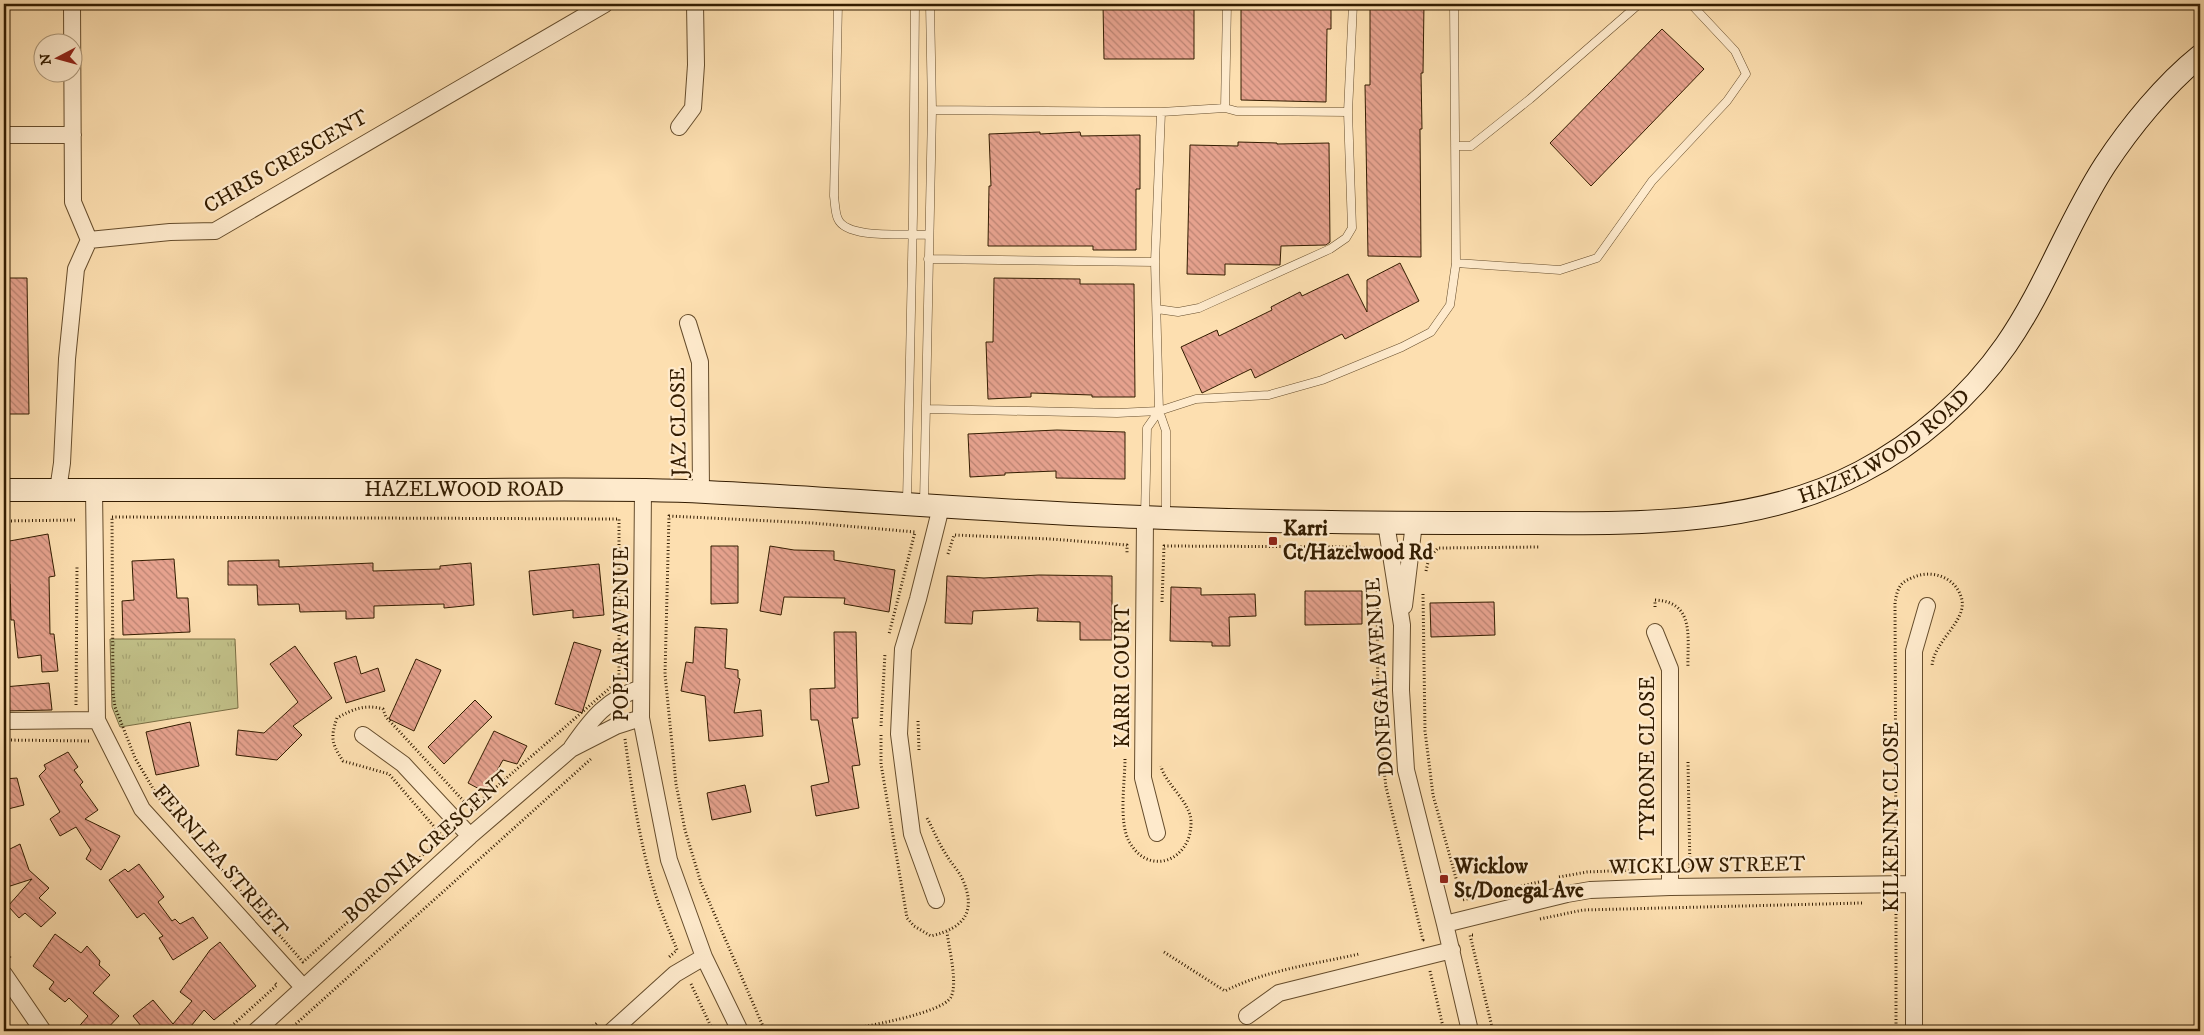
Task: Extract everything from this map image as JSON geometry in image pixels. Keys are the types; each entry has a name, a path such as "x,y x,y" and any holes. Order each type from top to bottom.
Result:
{"main road":[{"name":"HAZELWOOD ROAD","path":"4,490 643,490 1156,518 1386,523 1636,522 1693,518 1751,510 1830,486 1863,471 1910,442 1942,416 1973,386 2005,346 2032,302 2105,164 2148,108 2187,66 2200,56"}],"street":[{"path":"58,490 62,464 67,359 76,269 89,240 73,202 72,4"},
{"name":"CHRIS CRESCENT","path":"89,240 170,232 215,231 605,4"},
{"path":"679,127 693,108 696,65 695,4"},
{"path":"4,135 73,135"},
{"name":"JAZ CLOSE","path":"688,323 700,362 701,492"},
{"name":"FERNLEA STREET","path":"94,490 97,720 142,809 303,987"},
{"name":"POPLAR AVENUE","path":"643,490 641,718 669,860 704,957 740,1031"},
{"path":"924,505 918,599 903,649 899,734 912,834 936,900"},
{"name":"KARRI COURT","path":"1156,518 1143,778 1158,834"},
{"name":"DONEGAL AVENUE","path":"1386,523 1402,625 1401,690 1406,770 1452,950 1470,1031"},
{"path":"1402,625 1414,523"},
{"name":"KILKENNY CLOSE","path":"1914,1031 1914,651 1927,606"},
{"name":"TYRONE CLOSE","path":"1655,632 1670,669 1670,887"},
{"path":"571,749 586,727 621,694 641,688"},
{"name":"BORONIA CRESCENT","path":"256,1031 470,836 571,749 616,726 641,718"},
{"path":"4,721 97,720"},
{"path":"363,735 403,764 470,836"},
{"name":"WICKLOW STREET","path":"1445,924 1590,890 1670,887 1913,884"},
{"path":"1247,1016 1279,993 1452,950"},
{"path":"612,1031 675,974 704,957"},
{"path":"4,974 42,1031"}],"lane":[{"path":"838,4 834,196 838,221 846,228 862,233 928,235"},
{"path":"915,4 912,269 924,505"},
{"path":"924,505 932,110 930,4"},
{"path":"1225,108 1227,4"},
{"path":"1157,309 1178,312 1200,308 1330,249 1346,238 1352,228 1348,112 1353,4"},
{"path":"927,409 1117,413 1159,411 1196,399 1269,394 1322,380 1402,347 1431,332 1450,305 1456,263 1454,4"},
{"path":"1455,146 1472,146 1530,99 1639,4"},
{"path":"1456,263 1560,270 1597,258 1652,181 1727,101 1746,74 1735,51 1691,4"},
{"path":"932,110 1161,112 1225,108 1236,111 1348,112"},
{"path":"1156,518 1166,432 1159,411 1155,262 1161,112"},
{"path":"913,215 929,215"},
{"path":"928,259 1155,262"},
{"path":"912,269 928,268"},
{"path":"1156,518 1147,428 1159,411"}],"path":[{"path":"765,1031 701,883 685,830 676,784 665,674 669,516 812,523 915,532 887,641"},
{"path":"112,517 619,519 619,680 471,809 386,717 383,709 354,708 337,718 332,739 334,747 343,761 388,774 442,837 303,962 158,797 135,758 115,707 113,693 112,517"},
{"path":"4,521 77,519 77,529"},
{"path":"945,563 954,535 1051,539 1127,545 1127,562"},
{"path":"1162,611 1164,546 1364,547 1377,560"},
{"path":"1425,577 1429,558 1438,548 1540,547"},
{"path":"67,705 76,705 77,558"},
{"path":"1377,570 1378,719 1386,787 1423,940 1414,942"},
{"path":"1886,867 1896,867 1895,604 1901,585 1921,574 1929,572 1952,582 1962,601 1958,619 1935,652 1932,674"},
{"path":"1423,591 1425,731 1433,795 1462,900 1548,880"},
{"path":"1656,607 1655,600 1663,600 1671,603 1685,614 1687,623 1688,672"},
{"path":"885,649 881,705 881,764 907,918 914,926 931,936 947,932 964,920 970,902 962,878 946,855 927,818 926,809"},
{"path":"918,714 919,752"},
{"path":"619,736 625,739 631,789 656,898 677,950"},
{"path":"4,740 90,741 94,750"},
{"path":"288,1031 597,753"},
{"path":"1125,755 1124,824 1129,842 1140,856 1155,862 1171,859 1183,851 1188,840 1192,821 1184,803 1161,768 1161,759"},
{"path":"1688,761 1689,870 1699,870"},
{"path":"1558,878 1587,872 1640,870"},
{"path":"1886,902 1896,902 1896,1031"},
{"path":"1536,920 1582,910 1866,903"},
{"path":"841,1031 913,1016 946,1004 954,988 947,932"},
{"path":"1479,933 1470,935 1493,1031"},
{"path":"1164,952 1225,990 1266,976 1368,952"},
{"path":"1430,971 1444,1031"},
{"path":"226,1031 277,985 271,978"},
{"path":"684,989 691,983 713,1031"}],"green space":[{"path":"110,639 235,639 238,708 120,727 112,707"}],"building":[{"path":"1103,4 1194,4 1194,59 1104,59"},
{"path":"1241,4 1331,4 1331,29 1327,29 1326,102 1241,100"},
{"path":"1370,4 1424,4 1423,73 1421,73 1422,129 1420,129 1421,257 1368,256 1365,85 1370,85"},
{"path":"1662,29 1704,69 1591,186 1550,143"},
{"path":"1040,132 1040,134 1080,132 1081,136 1140,135 1140,189 1136,189 1136,250 1093,250 1093,246 988,246 989,186 991,186 989,134"},
{"path":"1238,142 1277,144 1329,143 1330,242 1326,245 1281,246 1280,265 1225,264 1225,275 1187,274 1190,145 1238,146"},
{"path":"1400,263 1419,301 1345,339 1342,334 1255,378 1251,369 1202,393 1181,347 1217,330 1219,336 1272,310 1271,307 1300,292 1302,296 1348,274 1367,312 1367,280"},
{"path":"4,278 27,278 29,414 4,414"},
{"path":"994,278 1080,279 1080,284 1134,284 1135,397 1092,397 1092,395 1031,393 1031,397 988,399 986,342 993,342"},
{"path":"1057,430 1125,432 1125,479 1056,478 1056,471 1005,473 1005,475 970,477 968,434"},
{"path":"48,534 55,576 49,577 50,634 54,634 58,671 42,672 41,655 18,658 14,620 11,620 10,584 6,584 4,570 4,542"},
{"path":"711,546 738,546 738,603 711,604"},
{"path":"770,546 794,550 834,551 834,560 895,570 889,612 844,604 845,598 784,597 781,615 760,611"},
{"path":"174,559 177,598 188,598 190,632 123,635 122,601 134,600 132,561"},
{"path":"279,560 279,567 373,563 373,571 440,569 440,566 471,563 474,605 444,608 444,604 374,606 374,618 346,619 346,611 300,612 299,604 258,605 257,585 228,585 228,561"},
{"path":"599,564 604,615 573,618 573,610 533,615 529,571"},
{"path":"1039,575 1112,576 1112,640 1080,640 1080,622 1037,621 1038,608 973,611 972,624 945,623 947,576 984,578"},
{"path":"1171,587 1201,588 1201,595 1255,594 1256,616 1229,617 1230,646 1212,646 1212,642 1170,641"},
{"path":"1305,591 1362,591 1362,624 1305,625"},
{"path":"1494,602 1495,635 1431,637 1430,603"},
{"path":"695,627 727,629 725,668 738,670 738,678 740,679 734,713 761,710 763,736 709,741 705,696 681,691 686,662 693,663"},
{"path":"834,632 856,632 858,718 852,718 860,765 852,766 859,808 816,816 811,786 829,782 818,720 811,720 810,689 835,688"},
{"path":"574,642 601,650 582,713 555,704"},
{"path":"295,646 332,698 293,726 302,735 277,760 236,755 238,730 264,733 298,702 270,664"},
{"path":"356,656 361,674 378,668 385,691 346,703 334,663"},
{"path":"416,659 441,670 414,731 389,719"},
{"path":"49,683 52,710 4,711 4,687"},
{"path":"475,700 492,717 444,764 428,747"},
{"path":"190,722 199,766 156,775 146,732"},
{"path":"494,731 527,746 517,764 503,760 485,792 468,783"},
{"path":"68,752 78,767 74,770 83,782 80,785 98,810 85,819 120,836 101,870 86,859 91,850 76,827 60,836 50,819 60,812 39,776 46,769 44,765"},
{"path":"17,778 24,805 4,810 4,779"},
{"path":"745,785 751,812 712,820 707,793"},
{"path":"20,844 29,870 49,888 39,898 56,913 41,927 25,913 19,918 8,906 32,879 4,888 4,852"},
{"path":"139,864 164,897 158,902 172,921 175,919 180,924 193,917 208,938 173,960 159,938 163,936 144,913 137,918 109,880 125,869 128,872"},
{"path":"55,934 81,953 87,946 100,961 99,965 110,975 93,993 119,1016 105,1031 75,1031 88,1016 69,998 65,1002 49,989 54,982 33,966"},
{"path":"220,942 256,986 214,1020 204,1010 187,1031 145,1031 133,1016 153,1000 173,1024 192,1001 180,992 210,950"}],"place":[{"name":"Karri Ct/Hazelwood Rd","path":"1273,541"},
{"name":"Wicklow St/Donegal Ave","path":"1444,879"}]}
